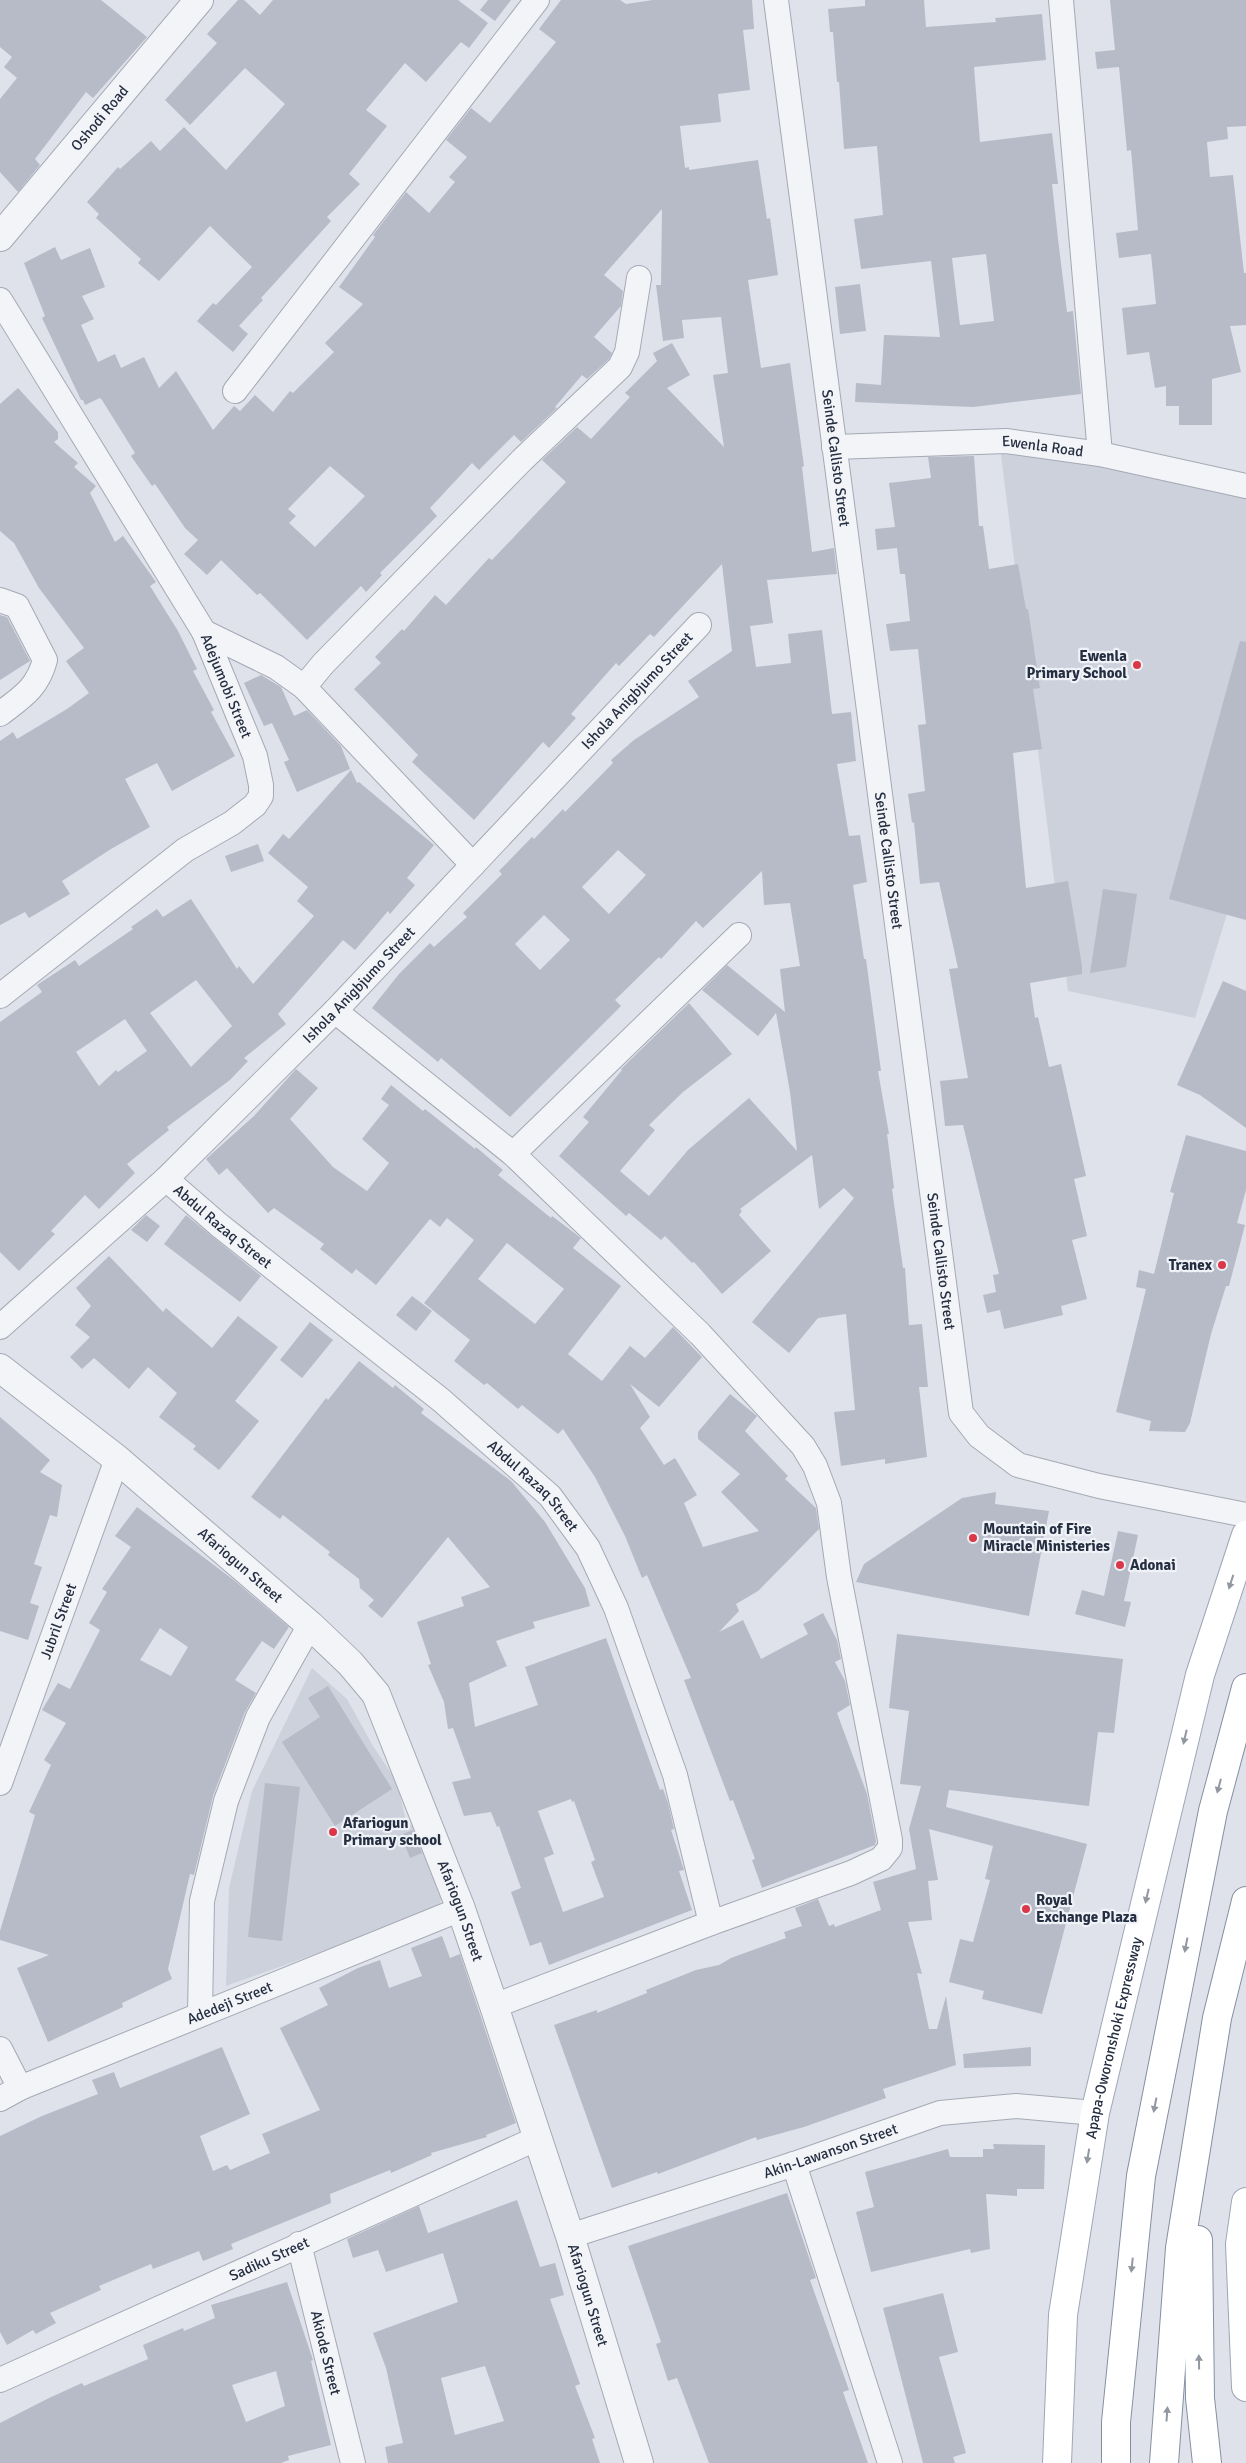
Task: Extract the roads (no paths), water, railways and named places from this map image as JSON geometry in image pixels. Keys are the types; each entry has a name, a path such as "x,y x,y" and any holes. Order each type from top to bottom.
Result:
{"main road":[{"name":"Apapa-Oworonshoki Expressway","path":"1057,2463 1063,2315 1095,2113 1200,1675 1246,1535"},
{"path":"1116,2463 1116,2422 1140,2176 1213,1811 1246,1688"},
{"path":"1164,2463 1180,2248 1217,2018 1246,1901"},
{"path":"1207,2463 1200,2398 1197,2252 1217,2018"},
{"path":"1246,2202 1240,2244 1246,2387"}],"street":[{"name":"Oshodi Road","path":"0,237 199,0"},
{"path":"235,391 537,0"},
{"name":"Seinde Callisto Street","path":"776,0 961,1413 979,1436 1018,1465 1099,1486 1246,1515"},
{"path":"1061,0 1100,454"},
{"path":"304,687 323,664 522,460 620,367 627,352 639,278"},
{"name":"Adejumobi Street","path":"0,300 204,632 255,756 261,796 255,805 232,823 185,850 0,996"},
{"name":"Ewenla Road","path":"834,446 1006,441 1100,454 1246,486"},
{"path":"0,600 17,606 45,660 41,678 31,690 0,714"},
{"name":"Ishola Anigbjumo Street","path":"0,1327 166,1179 335,1011 699,625"},
{"path":"204,632 276,667 304,687 473,865"},
{"path":"513,1154 739,935"},
{"path":"335,1011 513,1154 700,1334 803,1446 815,1466 829,1503 839,1577 890,1840 890,1848 881,1858 852,1873 494,2006"},
{"name":"Abdul Razaq Street","path":"166,1179 219,1225 441,1400 550,1496 588,1548 616,1608 675,1775 711,1924"},
{"name":"Afariogun Street","path":"0,1368 117,1459 310,1625 350,1663 376,1694 461,1909 570,2236 639,2463"},
{"name":"Jubril Street","path":"0,1783 117,1459"},
{"path":"200,2014 202,1901 226,1801 258,1717 310,1625"},
{"name":"Adedeji Street","path":"10,2093 461,1909"},
{"path":"0,2049 10,2093"},
{"name":"Akin-Lawanson Street","path":"570,2236 794,2164 940,2113 1016,2106 1095,2113"},
{"name":"Sadiku Street","path":"0,2380 538,2138"},
{"path":"794,2164 890,2463"},
{"name":"Akiode Street","path":"299,2244 352,2463"}],"place":[{"name":"Ewenla Primary School","path":"1137,665"},
{"name":"Tranex","path":"1222,1265"},
{"name":"Mountain of Fire Miracle Ministeries","path":"973,1538"},
{"name":"Adonai","path":"1120,1565"},
{"name":"Afariogun Primary school","path":"333,1832"},
{"name":"Royal Exchange Plaza","path":"1026,1909"}]}
